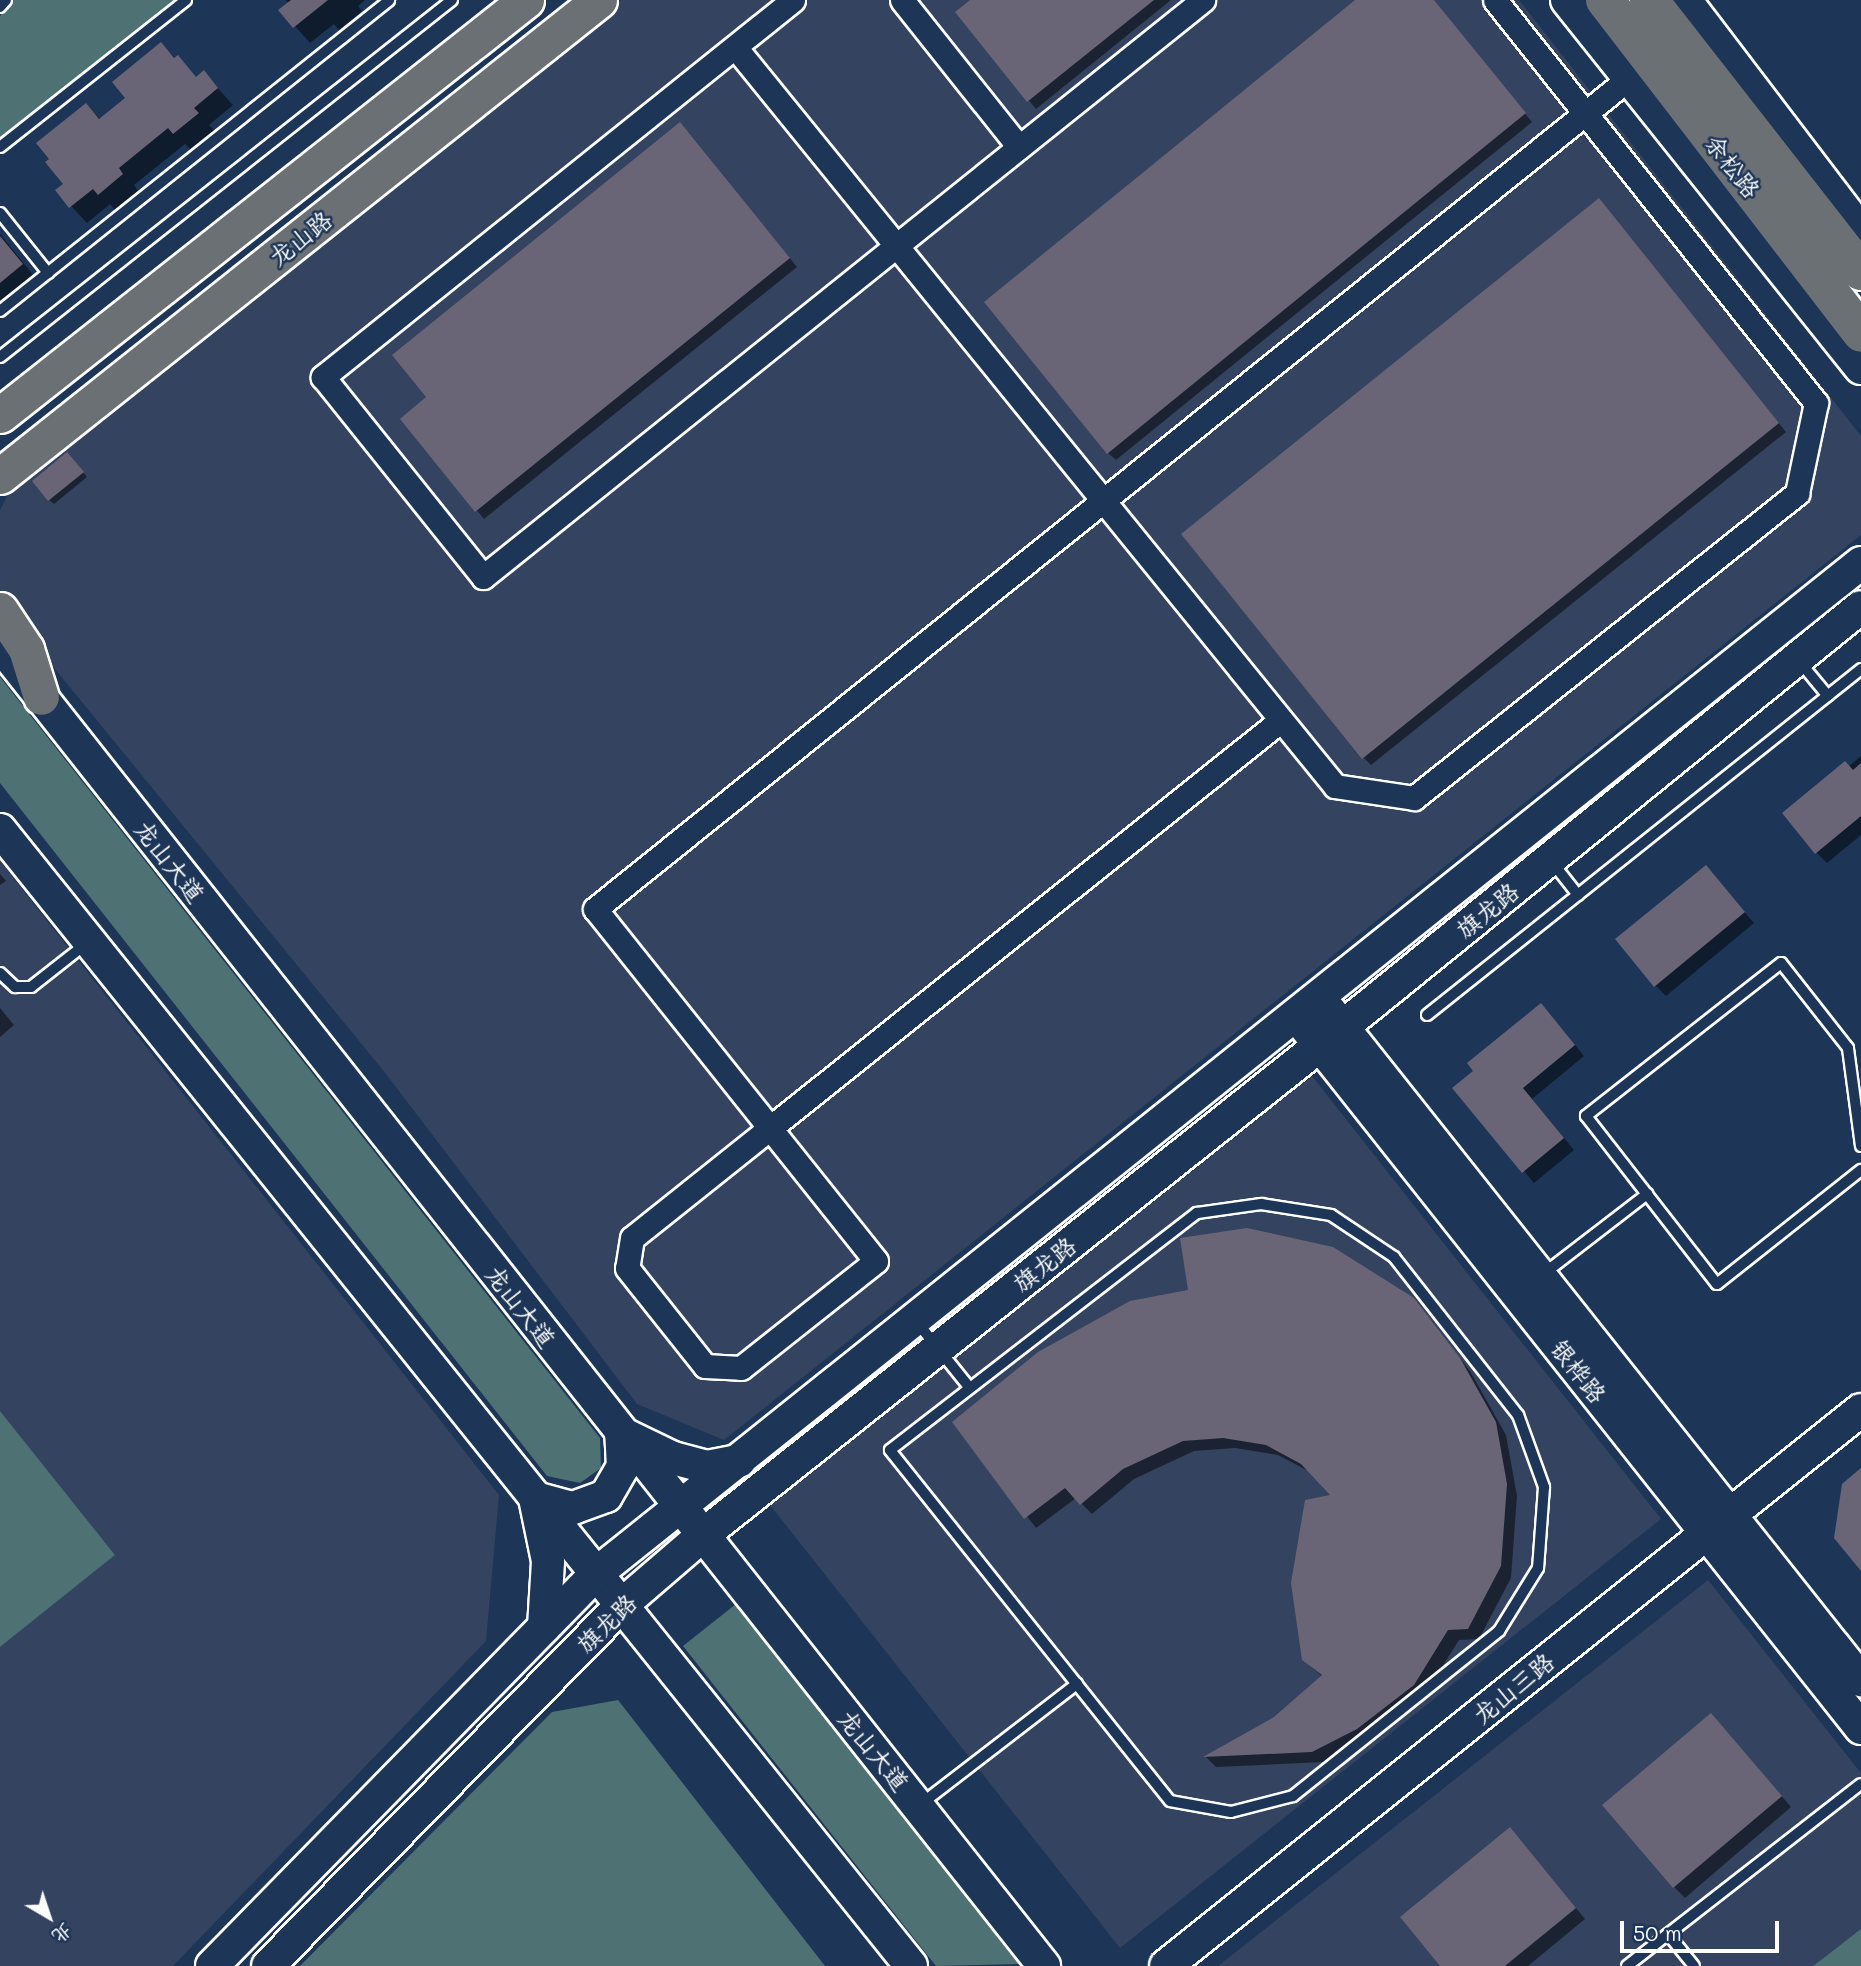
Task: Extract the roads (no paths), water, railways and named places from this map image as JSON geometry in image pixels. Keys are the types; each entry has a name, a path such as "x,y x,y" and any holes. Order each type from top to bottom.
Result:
{"highway":[{"name":"余松路","path":"1605,0 1861,333"},
{"name":"余松路","path":"1649,0 1861,271"}],"main road":[{"name":"龙山路","path":"5,410 526,0"},
{"name":"龙山路","path":"0,476 599,0"},
{"path":"1567,0 1861,368"},
{"path":"1685,0 1861,231"},
{"path":"0,492 31,452"},
{"path":"212,1966 597,1573 1861,563"},
{"name":"旗龙路","path":"268,1966 623,1604 703,1535 1331,1036 1861,607"},
{"path":"0,610 26,649 41,697"},
{"name":"龙山大道","path":"0,645 1044,1966"},
{"path":"0,830 911,1966"},
{"name":"银桦路","path":"1307,1005 1719,1524 1861,1680"},
{"name":"银桦路","path":"1331,1036 1540,1276 1719,1524 1861,1728"},
{"name":"龙山三路","path":"1166,1966 1861,1410"},
{"path":"534,1498 573,1508 606,1496 623,1467 621,1433 673,1458 707,1466 739,1461"},
{"path":"534,1498 548,1561 544,1627"}],"street":[{"path":"902,0 1019,147"},
{"path":"790,1 323,377 483,577 1203,0"},
{"path":"735,47 1335,786 1414,797 1797,493 1816,403 1494,0"},
{"path":"1281,720 770,1128 632,1238 627,1268 705,1366 741,1368 876,1261 770,1128 595,909 1629,79"}],"lane":[{"path":"0,7 6,0"},
{"path":"0,147 186,0"},
{"path":"0,311 389,0"},
{"path":"0,357 452,0"},
{"path":"0,213 48,273"},
{"path":"1797,658 1828,696"},
{"path":"1427,1015 1861,669"},
{"path":"1550,860 1578,895"},
{"path":"0,973 15,987 31,987 89,941"},
{"path":"1861,1146 1848,1048 1781,963 1586,1116 1717,1284 1861,1170"},
{"path":"1848,1048 1861,1047"},
{"path":"1540,1276 1647,1194"},
{"path":"1261,1204 1331,1215 1394,1256 1518,1415 1544,1486 1538,1568 1499,1631 1293,1796 1231,1812 1170,1801 1077,1684 890,1450 1197,1213 1261,1204"},
{"path":"915,1321 969,1387"},
{"path":"918,1805 1077,1684"},
{"path":"1627,1966 1861,1784"},
{"path":"1668,1934 1694,1966"}]}
